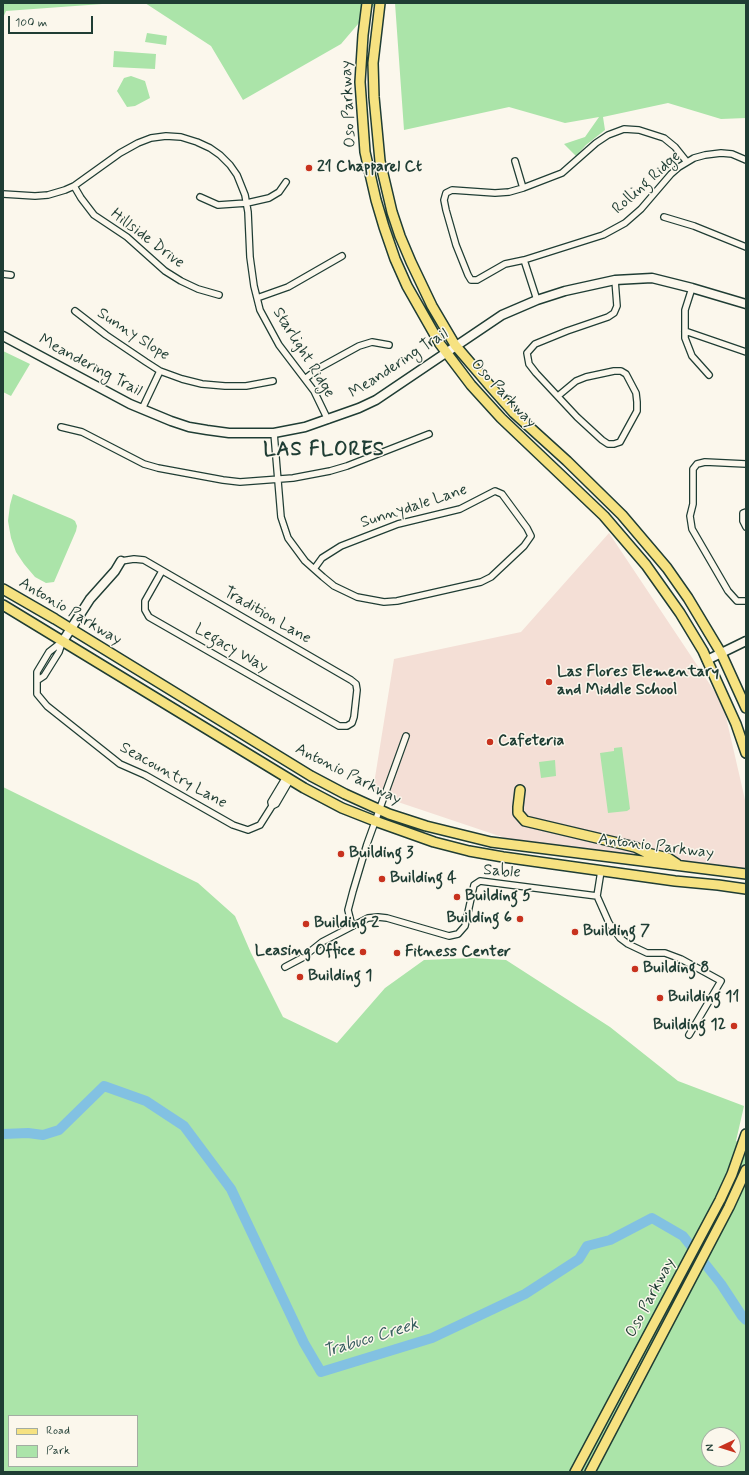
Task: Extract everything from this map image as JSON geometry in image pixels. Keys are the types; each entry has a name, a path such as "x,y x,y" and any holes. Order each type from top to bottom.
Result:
{"main road":[{"name":"Oso Parkway","path":"367,3 362,41 360,82 362,126 370,177 384,227 395,259 407,286 433,332 471,385 501,418 604,516 625,540 664,591 691,632 707,660 736,724 746,753"},
{"name":"Oso Parkway","path":"380,3 373,63 374,97 380,161 392,212 411,262 432,306 455,345 514,413 567,461 622,515 667,568 688,598 721,653 746,708"},
{"name":"Antonio Parkway","path":"3,589 70,628 311,776 379,810 426,826 491,842 746,874"},
{"name":"Antonio Parkway","path":"3,605 288,779 342,808 375,821 434,842 469,851 601,871 746,889"},
{"path":"520,790 518,813 525,821 635,847 647,853 668,858 679,866"},
{"name":"Oso Parkway","path":"575,1472 720,1200 732,1174 746,1134"},
{"name":"Oso Parkway","path":"590,1472 730,1206 746,1170"}],"street":[{"path":"515,161 523,188 562,173 596,143 608,135 624,129 638,130 664,138 675,147 687,162"},
{"name":"Starlight Ridge","path":"3,194 35,196 48,195 74,186 120,154 138,143 151,138 166,136 180,137 210,148 230,165 242,186 247,203 250,257 257,298 267,325 279,345 314,390 328,420"},
{"name":"Rolling Ridge","path":"523,188 510,192 495,193 452,190 446,193 444,200 456,245 471,280 477,280 506,264 591,240 625,223 641,209 671,174 687,162 705,155 721,153 732,154 746,160"},
{"path":"200,197 218,205 247,203 268,198 279,192 286,182"},
{"name":"Hillside Drive","path":"74,186 94,215 127,237 165,271 198,289 219,295"},
{"path":"664,217 694,226 746,247"},
{"path":"257,298 288,287 342,256"},
{"path":"524,260 537,300"},
{"path":"3,274 11,275"},
{"name":"Meandering Trail","path":"3,336 130,404 171,421 189,427 229,433 274,433 305,428 359,408 376,400 455,345 502,315 537,300 596,283 615,280 652,278 746,304"},
{"path":"558,396 576,381 586,377 621,371 626,374 636,393 637,411 620,442 608,444 577,417 529,364 527,353 535,344 608,317 614,313 617,306 615,280"},
{"path":"692,288 686,310 685,338 692,356 709,375"},
{"name":"Sunny Slope","path":"75,311 106,335 160,370 182,379 202,384 225,386 246,386 273,380"},
{"path":"685,331 746,352"},
{"path":"305,379 319,368 359,346 372,342 389,345"},
{"path":"142,409 160,370"},
{"path":"61,427 82,432 144,464 158,468 240,482 313,475 330,471 347,466 429,434"},
{"path":"274,433 281,517 285,531 295,549 314,569"},
{"path":"746,464 705,462 698,464 693,469 693,504 690,516 692,529 728,591 737,601 746,601"},
{"name":"Sunnydale Lane","path":"495,491 502,494 527,528 531,536 524,546 491,577 481,582 397,601 384,602 357,597 334,586 314,569 322,558 341,546 398,524 460,509 495,491"},
{"path":"746,512 743,513 743,521 746,527"},
{"name":"Tradition Lane","path":"122,561 134,559 144,560 356,684 357,690 354,717 352,723 347,726"},
{"path":"63,641 90,599 122,561"},
{"name":"Legacy Way","path":"162,571 145,602 145,610 149,617 339,726 347,726"},
{"name":"Seacountry Lane","path":"63,641 49,652 37,672 38,680 36,687 38,694 47,706 120,764 145,775 233,825 248,830 254,829 260,825 272,806 271,802 288,779"},
{"path":"707,660 746,641"},
{"path":"352,926 348,910 351,897 375,821 406,736"},
{"path":"601,871 597,896 609,923 620,938 628,944 647,952 664,953 681,958 721,981 689,1036"},
{"name":"Sable","path":"285,967 301,958 322,942 368,918 378,917 454,936 462,931 465,926 474,885 480,881 597,896"}],"shaded area":[{"name":"Las Flores Elementary and Middle School","path":"609,533 723,704 746,804 746,869 520,843 395,801 393,795 373,790 394,659 521,632"}],"green space":[{"path":"3,3 116,3 6,11 3,18"},
{"path":"145,3 376,3 341,44 243,100 211,46"},
{"path":"395,3 746,3 746,118 721,119 668,103 603,117 605,130 586,145 576,156 564,144 585,137 599,117 565,123 509,107 404,130"},
{"path":"147,33 167,36 166,45 145,42"},
{"path":"114,51 156,54 155,69 113,67"},
{"path":"131,76 145,81 150,98 135,106 127,107 117,91 124,78"},
{"path":"3,351 30,364 11,396 3,392"},
{"path":"13,494 75,521 77,526 76,531 54,582 46,583 35,577 16,552 11,538 8,521"},
{"path":"622,747 630,809 627,811 608,813 600,753 614,751 614,748"},
{"path":"555,760 556,776 541,778 539,762"},
{"path":"3,787 198,883 235,916 251,953 283,1017 337,1043 385,988 424,960 472,958 506,960 610,1027 678,1081 744,1106 736,1141 746,1145 746,1472 3,1472"}],"waterway":[{"name":"Trabuco Creek","path":"3,1134 28,1133 43,1135 59,1130 104,1086 146,1101 184,1126 231,1189 304,1343 321,1372 432,1338 525,1294 579,1259 587,1246 610,1240 652,1218 683,1236 721,1284 746,1320"}],"place":[{"name":"21 Chapparel Ct","path":"309,168"},
{"name":"Las Flores Elementary and Middle School","path":"549,682"},
{"name":"Cafeteria","path":"490,742"},
{"name":"Building 3","path":"341,854"},
{"name":"Building 4","path":"382,879"},
{"name":"Building 5","path":"457,897"},
{"name":"Building 6","path":"520,919"},
{"name":"Building 2","path":"306,924"},
{"name":"Building 7","path":"575,932"},
{"name":"Leasing Office","path":"363,952"},
{"name":"Fitness Center","path":"397,953"},
{"name":"Building 8","path":"635,969"},
{"name":"Building 1","path":"300,977"},
{"name":"Building 11","path":"660,998"},
{"name":"Building 12","path":"734,1026"}],"district":[{"name":"LAS FLORES","path":"324,451"}]}
